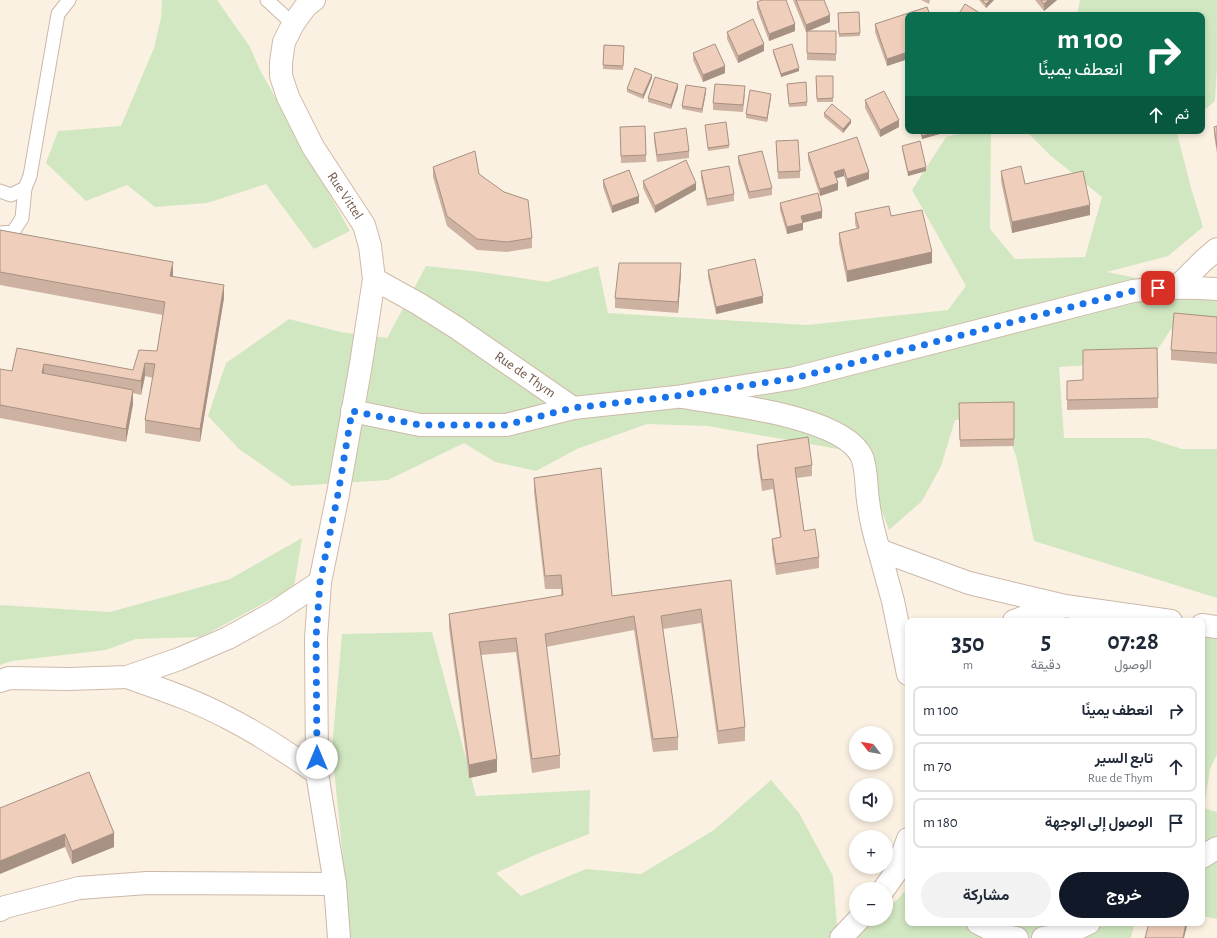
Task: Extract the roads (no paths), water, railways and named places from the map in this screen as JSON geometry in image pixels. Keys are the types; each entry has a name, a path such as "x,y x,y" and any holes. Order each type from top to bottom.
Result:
{"street":[{"name":"Rue Vittel","path":"314,0 306,6 292,24 284,42 281,62 281,76 288,97 313,148 364,225 370,246 374,279 369,320 338,494 320,582 316,638 317,773 335,884 339,938"},
{"path":"1177,287 1217,249"},
{"name":"Rue de Thym","path":"374,279 419,304 457,328 572,408"},
{"path":"352,411 420,425 506,425 572,408 676,396 795,378 1133,291 1177,287 1217,289"},
{"path":"676,396 789,416 824,428 841,436 853,445 862,458 873,529 893,600 905,659"},
{"path":"880,550 969,583 1065,606 1150,618"},
{"path":"0,681 9,678 69,679 127,677 179,659 228,638 275,612 320,582"},
{"path":"1022,618 1065,606"},
{"path":"1205,625 1217,627"},
{"path":"127,677 177,694 226,717 273,743 317,773"},
{"path":"1205,855 1217,848"},
{"path":"896,881 905,850"},
{"path":"0,910 6,907 80,888 125,884 335,884"},
{"path":"841,938 852,926"},
{"path":"984,926 1004,936 1017,938"},
{"path":"1043,938 1066,934 1083,926"}],"lane":[{"path":"0,233 13,232 22,218 25,188 30,176 58,14 69,0"},
{"path":"268,0 292,24"},
{"path":"0,192 11,194 25,188"}]}
